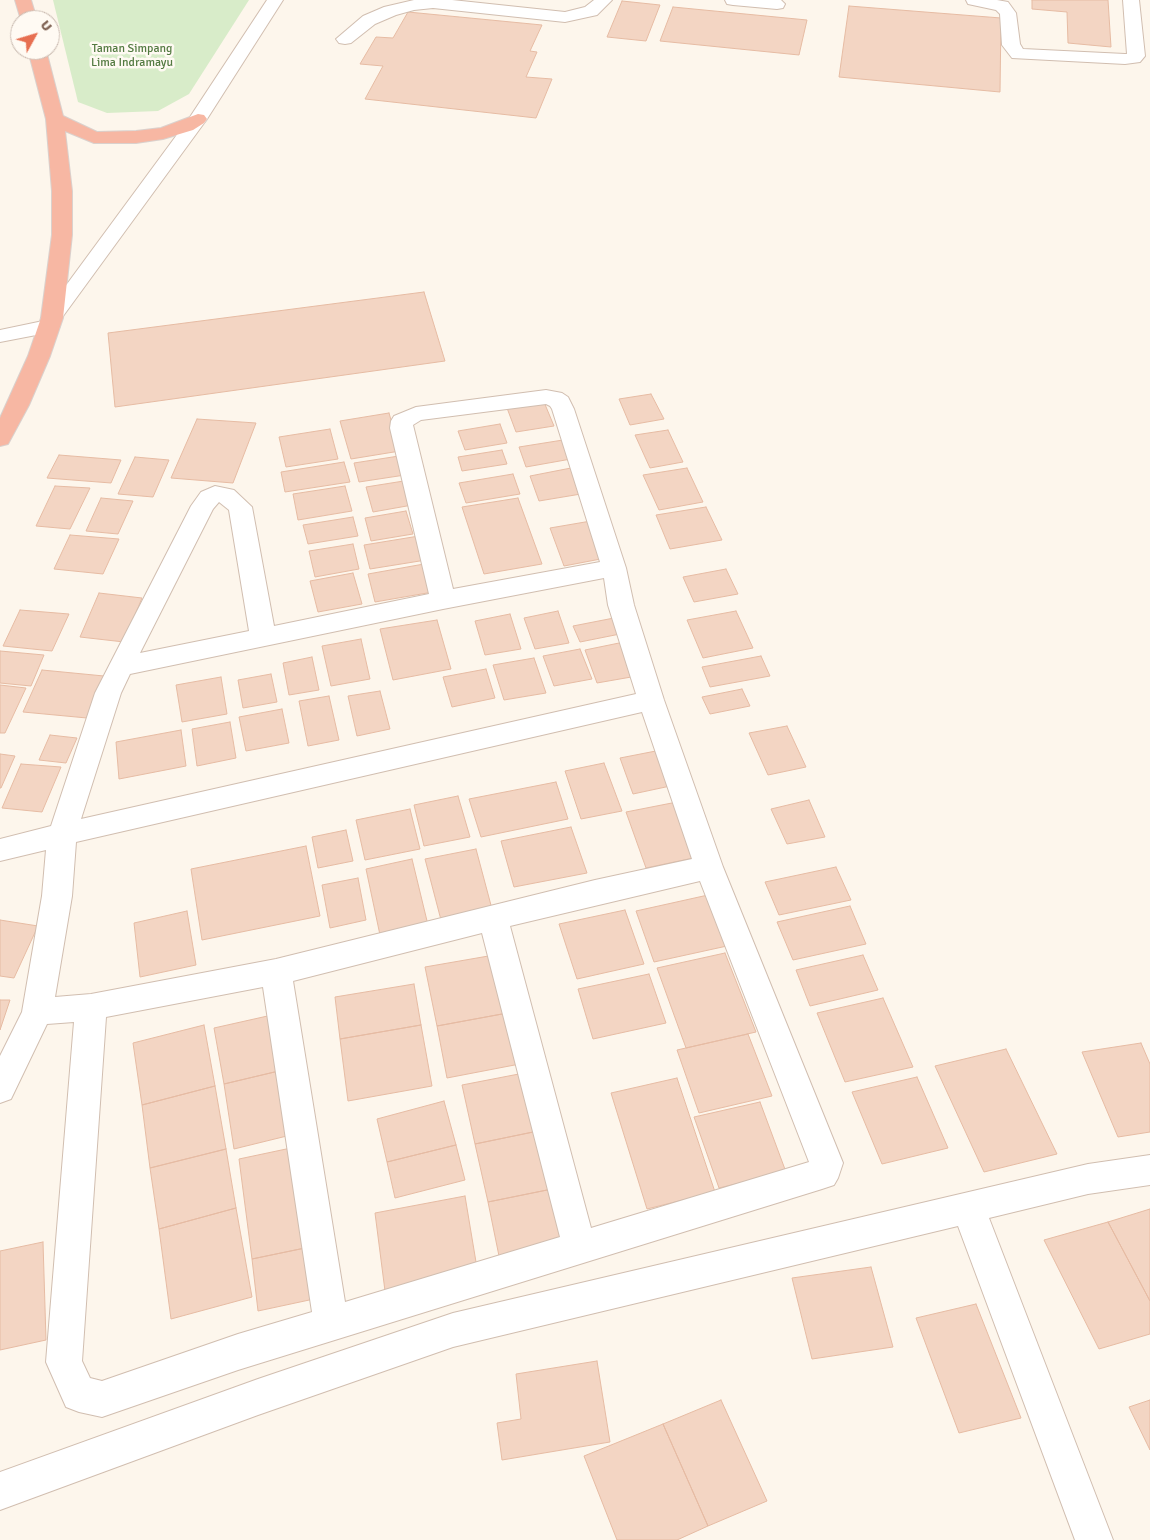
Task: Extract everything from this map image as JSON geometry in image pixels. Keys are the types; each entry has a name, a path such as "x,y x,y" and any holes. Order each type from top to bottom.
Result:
{"highway":[{"path":"0,439 18,405 39,356 50,322 62,235 62,191 55,120 40,60"},
{"path":"55,120 94,137 114,138 164,133 186,126 198,119"}],"street":[{"path":"0,336 50,322 198,119 275,0"},
{"path":"345,39 369,20 390,11 414,5 432,3 565,17 580,16 590,12 604,0"},
{"path":"734,0 777,4"},
{"path":"974,0 1002,6 1008,13 1011,45 1018,54 1125,59 1136,56 1131,0"},
{"path":"91,1007 64,1362 79,1394 102,1399 238,1352 822,1174 826,1167 709,867 651,700 621,605 614,568 560,402 554,398 546,397 416,414 402,422 401,428 443,600"},
{"path":"0,1089 37,1012 57,896 62,835 108,693 120,666 203,506 215,494 226,495 240,507 263,638"},
{"path":"120,666 443,600 614,568"},
{"path":"0,850 129,818 651,700"},
{"path":"37,1012 91,1007 276,972 595,892 709,867"},
{"path":"494,918 580,1249"},
{"path":"276,972 331,1324"},
{"path":"0,1491 249,1400 453,1330 1088,1179 1148,1176"},
{"path":"968,1208 1094,1540"}],"green space":[{"name":"Taman Simpang Lima Indramayu","path":"53,0 249,0 189,94 158,111 107,113 78,102 60,29 60,10 55,10"}],"building":[{"path":"1032,0 1108,0 1111,47 1068,43 1067,12 1032,9"},
{"path":"622,1 660,5 646,41 607,37"},
{"path":"849,6 1001,18 1000,92 839,77"},
{"path":"673,7 807,20 799,55 660,41"},
{"path":"408,12 542,25 530,51 537,52 526,77 552,79 536,118 365,99 383,66 360,64 376,37 393,38"},
{"path":"424,292 445,361 115,407 108,333"},
{"path":"651,394 664,419 630,425 619,399"},
{"path":"544,402 554,426 516,432 507,408"},
{"path":"389,413 400,451 351,459 340,421"},
{"path":"197,419 256,423 233,483 171,478"},
{"path":"500,424 507,443 465,450 458,431"},
{"path":"330,429 338,459 286,467 279,437"},
{"path":"668,430 683,462 650,468 635,435"},
{"path":"563,440 571,459 526,467 519,447"},
{"path":"502,450 507,464 462,471 458,457"},
{"path":"59,455 121,460 111,483 47,478"},
{"path":"399,456 405,475 359,482 354,463"},
{"path":"135,457 169,460 153,497 118,494"},
{"path":"344,462 350,482 285,492 281,472"},
{"path":"571,468 581,494 539,501 530,476"},
{"path":"687,468 703,502 659,510 643,475"},
{"path":"513,474 520,494 466,503 459,483"},
{"path":"410,480 418,504 373,512 366,487"},
{"path":"55,486 90,488 70,529 36,526"},
{"path":"345,486 352,511 298,520 293,494"},
{"path":"101,498 133,501 118,534 86,531"},
{"path":"518,498 542,564 484,574 462,507"},
{"path":"706,507 722,540 670,549 656,515"},
{"path":"406,511 413,534 371,541 365,518"},
{"path":"353,517 358,536 308,544 303,525"},
{"path":"591,521 606,558 564,566 550,528"},
{"path":"70,535 119,539 103,574 54,569"},
{"path":"419,536 426,560 370,569 364,545"},
{"path":"353,544 359,569 315,577 309,551"},
{"path":"424,564 433,592 375,602 368,574"},
{"path":"726,569 738,594 694,602 683,577"},
{"path":"353,573 362,604 318,612 310,581"},
{"path":"99,593 142,598 124,642 80,637"},
{"path":"20,610 69,614 52,651 3,646"},
{"path":"558,611 569,643 535,649 524,618"},
{"path":"736,611 753,648 703,658 687,620"},
{"path":"510,614 521,649 485,655 475,621"},
{"path":"619,617 625,633 580,642 573,626"},
{"path":"437,620 451,669 393,680 380,629"},
{"path":"361,639 370,679 331,686 322,646"},
{"path":"624,642 637,676 597,683 585,650"},
{"path":"580,649 592,679 554,686 543,656"},
{"path":"0,651 44,655 31,686 0,683"},
{"path":"761,656 770,676 710,687 702,667"},
{"path":"312,657 319,690 289,695 283,663"},
{"path":"534,658 546,693 504,700 493,665"},
{"path":"486,669 495,698 452,707 443,677"},
{"path":"42,670 104,676 87,718 23,712"},
{"path":"271,674 277,702 243,708 238,680"},
{"path":"221,677 227,714 182,722 176,685"},
{"path":"0,685 26,688 5,733 0,733"},
{"path":"742,689 750,706 710,714 702,697"},
{"path":"380,691 390,729 357,736 348,696"},
{"path":"329,696 339,740 308,746 299,701"},
{"path":"282,709 289,743 246,751 239,717"},
{"path":"230,722 236,758 197,766 192,729"},
{"path":"787,726 806,767 768,775 749,733"},
{"path":"181,730 186,766 119,779 116,742"},
{"path":"50,735 77,738 66,763 39,760"},
{"path":"661,750 675,785 633,794 620,758"},
{"path":"0,754 15,756 1,788 0,788"},
{"path":"604,763 622,811 581,819 565,771"},
{"path":"21,764 61,767 42,812 2,808"},
{"path":"556,782 568,819 481,837 469,799"},
{"path":"458,796 470,837 424,846 414,805"},
{"path":"809,800 825,837 787,844 771,809"},
{"path":"682,801 703,856 646,868 626,812"},
{"path":"410,809 420,849 365,860 356,820"},
{"path":"571,827 587,873 514,887 501,841"},
{"path":"346,830 353,861 318,868 312,837"},
{"path":"306,846 320,916 202,940 191,869"},
{"path":"476,849 492,909 441,920 425,859"},
{"path":"412,859 428,925 380,935 366,869"},
{"path":"836,867 851,900 779,915 765,882"},
{"path":"358,878 366,920 330,928 322,885"},
{"path":"708,895 727,946 654,962 636,911"},
{"path":"850,906 866,944 793,960 777,922"},
{"path":"625,910 644,964 577,979 559,924"},
{"path":"187,911 196,965 140,977 134,923"},
{"path":"0,920 38,926 14,978 0,976"},
{"path":"725,953 756,1032 686,1048 657,968"},
{"path":"500,954 513,1012 437,1026 425,967"},
{"path":"863,955 878,990 810,1006 796,970"},
{"path":"649,974 666,1023 593,1039 578,989"},
{"path":"414,984 421,1025 340,1039 335,997"},
{"path":"883,998 913,1067 845,1082 817,1013"},
{"path":"0,1000 10,1000 0,1030"},
{"path":"513,1012 525,1063 447,1078 437,1026"},
{"path":"272,1015 283,1070 224,1084 214,1028"},
{"path":"204,1025 215,1086 142,1105 133,1043"},
{"path":"421,1025 432,1086 348,1101 340,1039"},
{"path":"748,1034 772,1096 699,1113 677,1050"},
{"path":"1141,1043 1150,1064 1150,1132 1118,1137 1082,1052"},
{"path":"1006,1049 1057,1154 984,1172 935,1066"},
{"path":"283,1070 295,1134 234,1149 224,1084"},
{"path":"524,1073 538,1131 475,1144 462,1085"},
{"path":"917,1077 948,1148 882,1164 852,1092"},
{"path":"677,1078 715,1192 647,1209 611,1093"},
{"path":"215,1086 226,1149 150,1168 142,1105"},
{"path":"444,1101 456,1145 387,1162 377,1119"},
{"path":"760,1102 786,1172 719,1188 694,1117"},
{"path":"538,1131 552,1189 488,1202 475,1144"},
{"path":"456,1145 465,1180 395,1198 387,1162"},
{"path":"291,1148 305,1248 252,1259 239,1159"},
{"path":"226,1149 236,1208 159,1229 150,1168"},
{"path":"552,1189 565,1242 499,1256 488,1202"},
{"path":"465,1196 478,1274 385,1291 375,1213"},
{"path":"236,1208 252,1297 171,1319 159,1229"},
{"path":"1150,1209 1150,1301 1108,1222"},
{"path":"1108,1222 1150,1301 1150,1334 1099,1349 1044,1240"},
{"path":"43,1242 46,1340 0,1350 0,1251"},
{"path":"305,1248 314,1299 258,1311 252,1259"},
{"path":"871,1267 893,1347 812,1359 792,1278"},
{"path":"976,1304 1021,1418 959,1433 916,1318"},
{"path":"597,1361 610,1442 502,1460 497,1423 521,1419 516,1374"},
{"path":"721,1400 767,1501 708,1526 663,1424"},
{"path":"1150,1400 1150,1450 1129,1407"},
{"path":"663,1424 708,1526 677,1540 617,1540 584,1456"}]}
